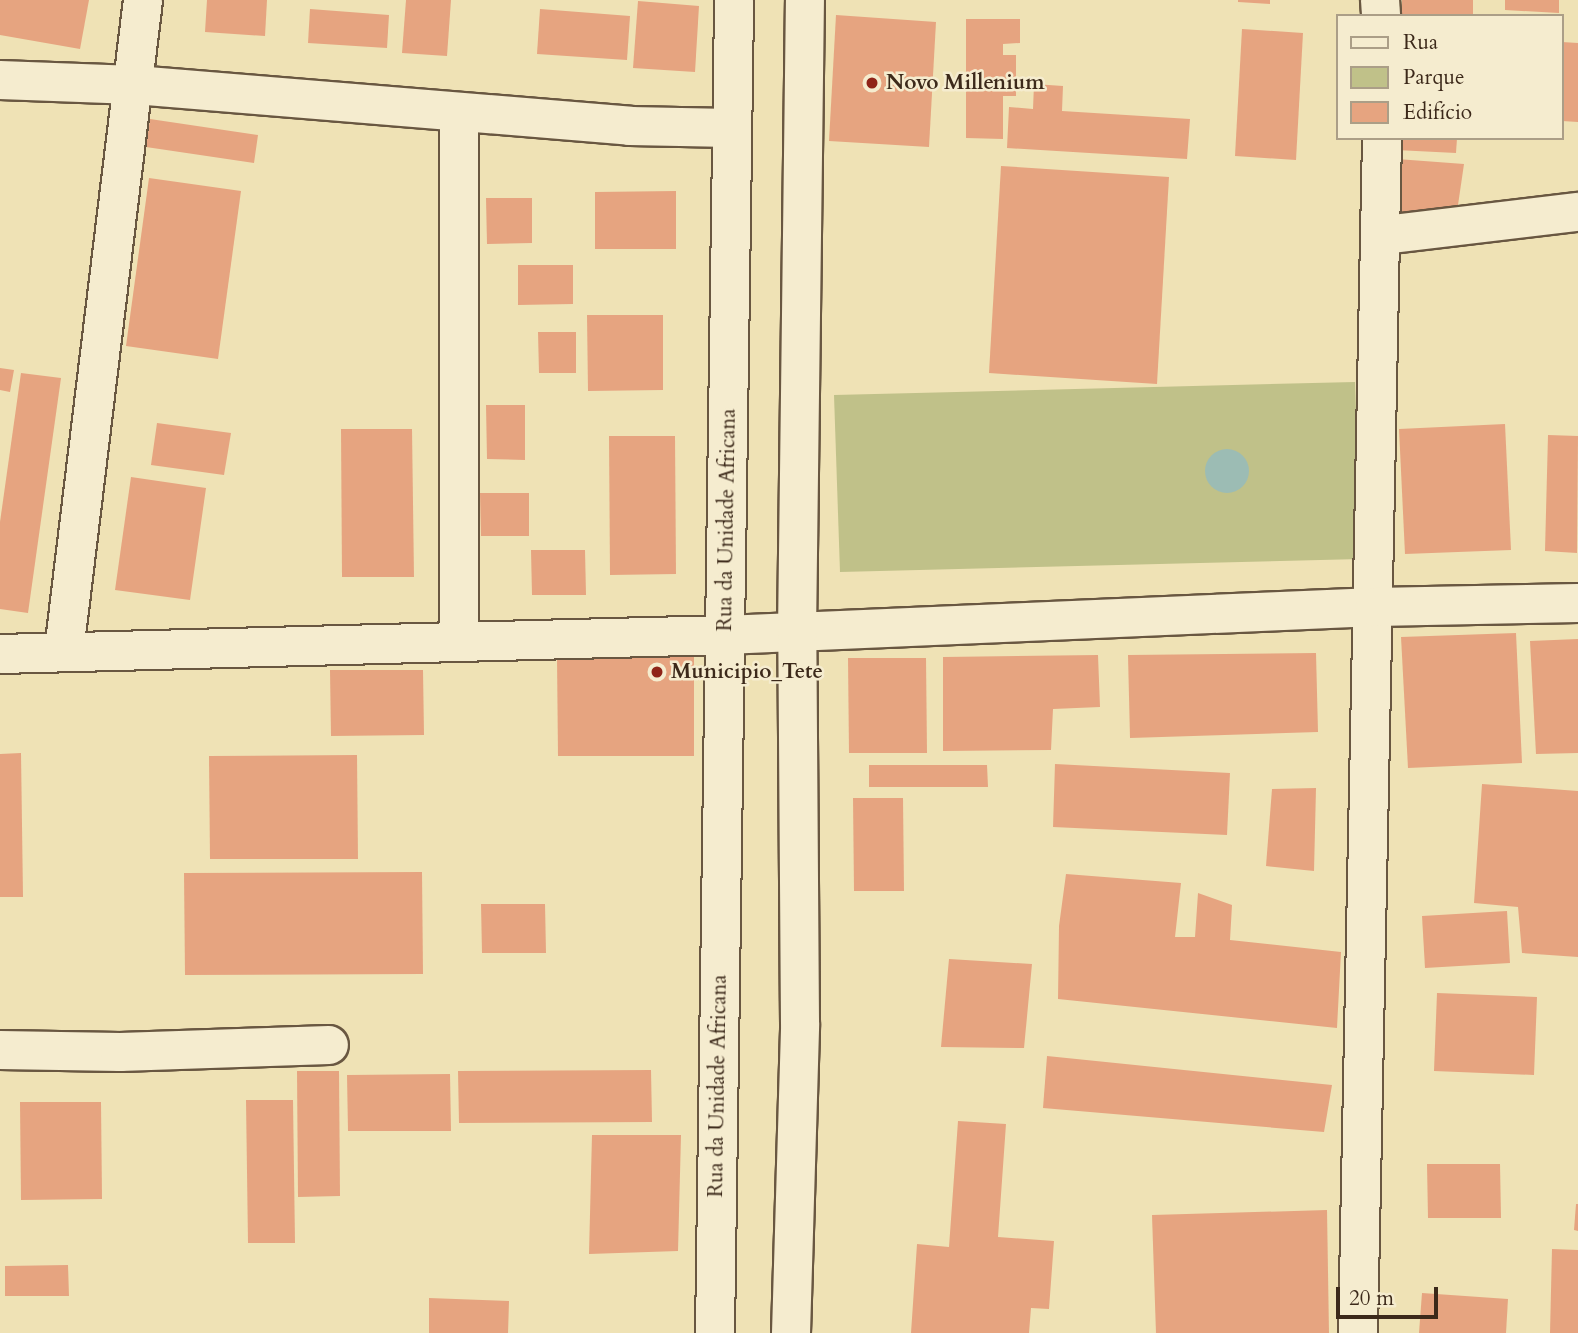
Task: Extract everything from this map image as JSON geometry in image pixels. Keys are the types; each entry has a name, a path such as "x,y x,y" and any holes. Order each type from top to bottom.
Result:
{"street":[{"path":"64,651 135,85 143,0"},
{"name":"Rua da Unidade Africana","path":"715,1333 734,0"},
{"path":"791,1333 800,1023 797,633 805,0"},
{"path":"0,80 135,85 459,113 731,128"},
{"path":"459,113 459,642"},
{"path":"1357,1333 1384,235 1382,140"},
{"path":"1384,235 1578,212"},
{"path":"0,654 797,633 1375,607 1578,603"},
{"path":"0,1050 120,1052 329,1045"}],"green space":[{"path":"1355,382 1361,559 840,572 834,395"}],"water":[{"path":"1227,449 1242,456 1249,471 1242,486 1227,493 1212,486 1205,471 1212,456"}],"building":[{"path":"0,0 89,0 80,49 0,35"},
{"path":"207,0 267,0 265,36 205,32"},
{"path":"406,0 451,0 447,56 402,53"},
{"path":"1270,0 1270,4 1238,2"},
{"path":"1402,0 1473,0 1473,14 1402,14"},
{"path":"1505,0 1559,0 1559,13 1505,10"},
{"path":"638,1 699,6 695,72 633,68"},
{"path":"310,9 389,15 387,48 308,43"},
{"path":"540,9 630,16 627,60 537,54"},
{"path":"836,15 936,22 929,147 829,141"},
{"path":"966,19 1020,19 1020,43 1003,44 1003,55 1016,55 1016,96 1003,96 1003,139 966,138"},
{"path":"1242,29 1303,33 1296,160 1235,156"},
{"path":"1564,42 1578,43 1578,122 1564,121"},
{"path":"1034,84 1063,86 1062,111 1190,119 1187,159 1007,148 1009,107 1033,109"},
{"path":"150,119 258,135 254,163 146,147"},
{"path":"1397,140 1457,140 1456,153 1396,150"},
{"path":"1397,159 1464,164 1458,205 1394,217"},
{"path":"1001,166 1169,177 1157,384 989,373"},
{"path":"149,178 241,191 218,359 126,346"},
{"path":"676,191 676,249 595,249 595,192"},
{"path":"486,198 532,198 532,243 487,244"},
{"path":"518,265 573,265 573,304 518,305"},
{"path":"587,315 663,315 663,390 588,391"},
{"path":"538,332 576,332 576,373 539,373"},
{"path":"0,368 14,370 10,392 0,390"},
{"path":"21,373 61,378 28,613 0,609 0,522"},
{"path":"486,405 525,405 525,460 487,459"},
{"path":"157,423 231,433 224,475 151,465"},
{"path":"1505,424 1511,550 1405,554 1399,429"},
{"path":"341,429 412,429 414,577 342,577"},
{"path":"1548,435 1578,436 1577,553 1545,551"},
{"path":"609,436 675,436 676,574 610,575"},
{"path":"131,477 206,488 190,600 115,590"},
{"path":"480,493 529,493 529,536 481,536"},
{"path":"531,550 585,550 586,595 532,595"},
{"path":"1516,633 1522,763 1408,768 1401,637"},
{"path":"1578,639 1578,753 1536,754 1530,641"},
{"path":"1316,653 1318,732 1130,738 1128,655"},
{"path":"1098,655 1100,707 1053,709 1051,750 943,751 943,657"},
{"path":"557,657 694,657 694,756 558,756"},
{"path":"848,658 926,658 927,753 849,753"},
{"path":"330,670 423,670 424,735 331,736"},
{"path":"21,753 23,897 0,897 0,754"},
{"path":"357,755 358,859 210,859 209,756"},
{"path":"1055,764 1230,773 1227,835 1053,827"},
{"path":"869,765 987,765 988,787 869,787"},
{"path":"1482,784 1578,791 1578,957 1522,953 1518,907 1474,903"},
{"path":"1316,788 1314,871 1266,866 1272,789"},
{"path":"853,798 903,798 904,891 854,891"},
{"path":"422,872 423,974 185,975 184,873"},
{"path":"1066,874 1181,883 1175,937 1195,937 1198,893 1232,905 1230,940 1341,952 1337,1028 1058,999 1059,926"},
{"path":"481,904 545,904 546,953 482,953"},
{"path":"1507,911 1510,963 1425,968 1422,916"},
{"path":"949,959 1032,964 1024,1048 941,1047"},
{"path":"1437,993 1537,997 1534,1075 1434,1071"},
{"path":"1047,1056 1332,1085 1324,1132 1043,1108"},
{"path":"651,1070 652,1122 459,1123 458,1071"},
{"path":"297,1071 339,1071 340,1196 298,1197"},
{"path":"450,1074 451,1131 348,1131 347,1075"},
{"path":"246,1100 293,1100 295,1243 248,1243"},
{"path":"20,1102 101,1102 102,1199 21,1200"},
{"path":"958,1121 1006,1124 998,1237 1054,1241 1049,1309 1031,1308 1029,1333 911,1333 917,1244 949,1247"},
{"path":"592,1135 681,1135 678,1251 589,1254"},
{"path":"1427,1164 1500,1164 1501,1218 1428,1218"},
{"path":"1578,1204 1578,1231 1574,1230"},
{"path":"1327,1210 1329,1333 1156,1333 1152,1215"},
{"path":"1552,1249 1578,1250 1578,1333 1550,1333"},
{"path":"68,1265 69,1296 5,1296 5,1266"},
{"path":"1422,1293 1508,1299 1506,1333 1419,1333"},
{"path":"429,1298 509,1301 508,1333 429,1333"}],"place":[{"name":"Novo Millenium","path":"872,83"},
{"name":"Municipio_Tete","path":"657,672"}]}
